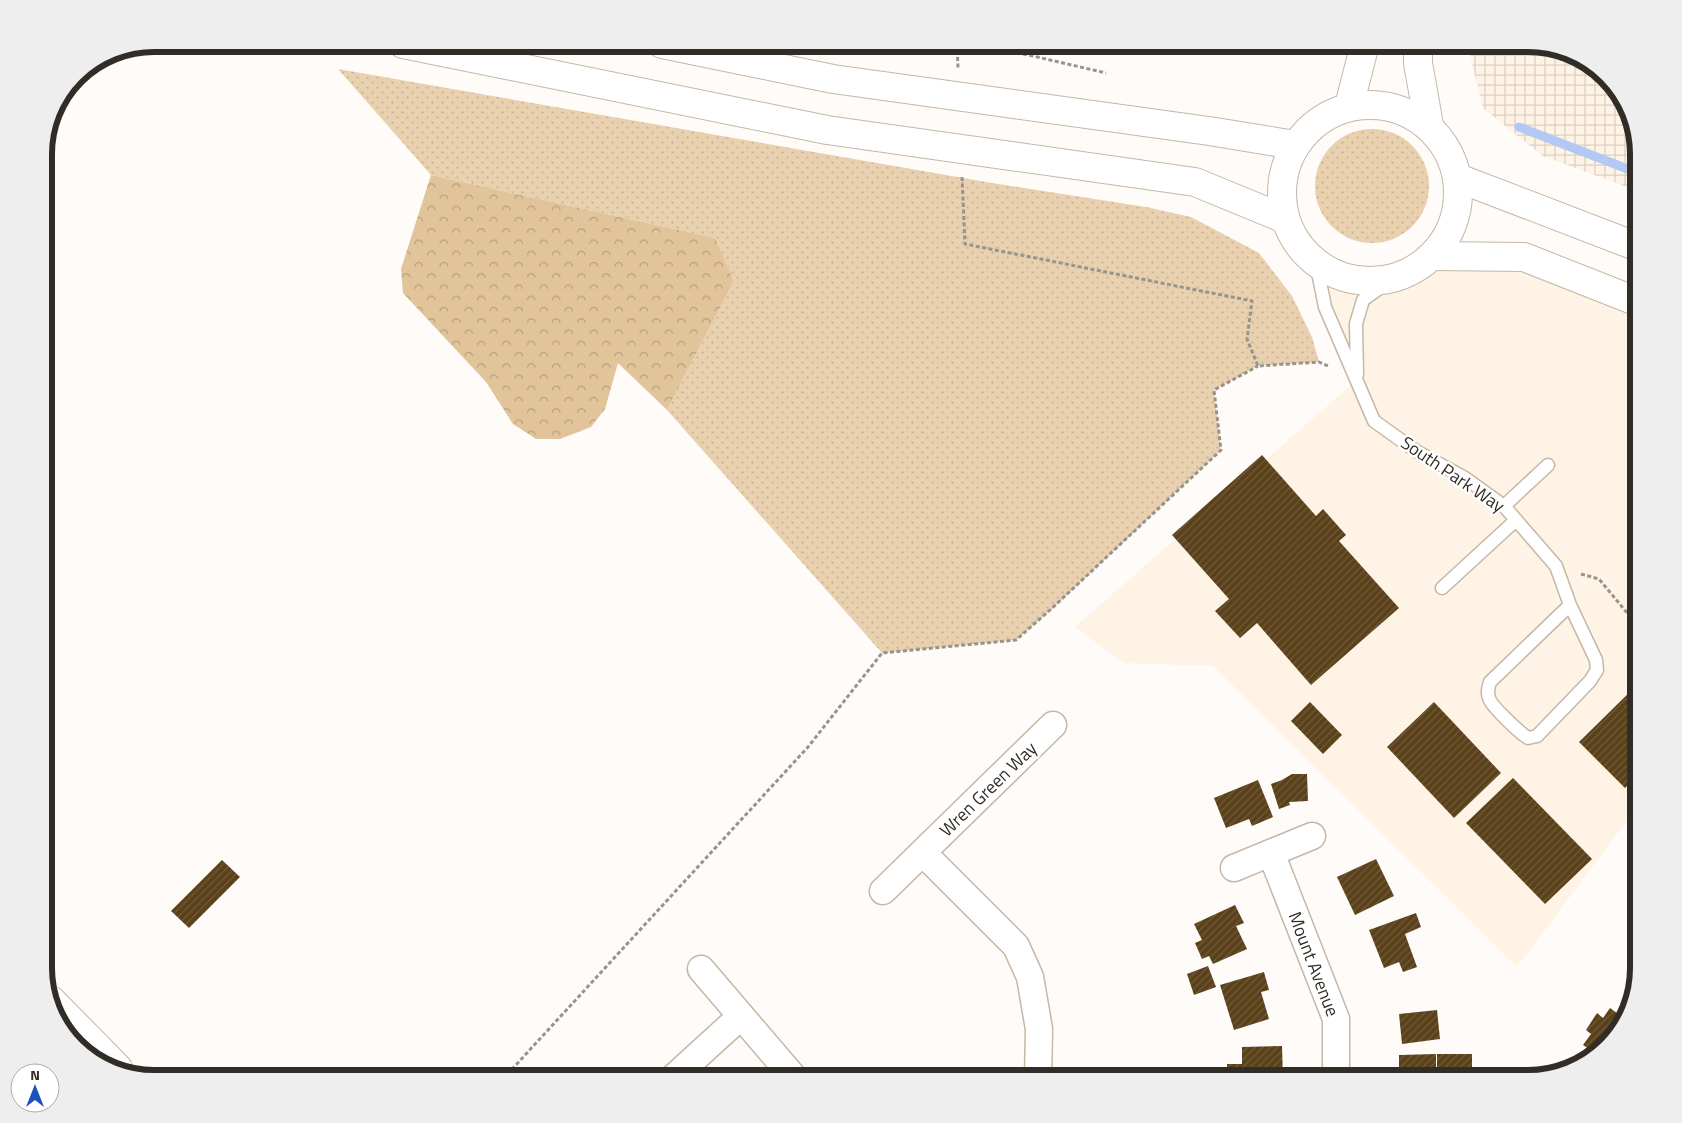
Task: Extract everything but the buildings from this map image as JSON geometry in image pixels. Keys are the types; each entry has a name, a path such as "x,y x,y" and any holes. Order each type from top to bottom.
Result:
{"main road":[{"path":"1349,106 1363,52"},
{"path":"1418,52 1418,63 1429,125"},
{"path":"445,53 827,130 1195,182 1286,219"},
{"path":"704,53 833,79 1209,131 1295,145"},
{"path":"1387,105 1409,112 1429,125 1450,152 1458,178 1460,197 1456,216 1447,238 1433,256 1414,270 1392,279 1371,282 1351,279 1332,273 1316,262 1298,244 1286,219 1282,199 1283,179 1287,161 1295,145 1321,119 1349,106 1387,105"},
{"path":"1458,178 1630,244"},
{"path":"1433,256 1524,257 1630,299"},
{"path":"61,1010 111,1061"}],"street":[{"name":"Wren Green Way","path":"883,891 1053,725"},
{"path":"1234,868 1312,836"},
{"path":"923,853 1016,946 1030,977 1039,1029 1038,1070"},
{"name":"Mount Avenue","path":"1271,854 1336,1019 1336,1070"},
{"path":"701,969 788,1070"},
{"path":"682,1070 741,1016"}],"lane":[{"name":"South Park Way","path":"1316,262 1325,307 1374,421 1416,451 1466,478 1504,506 1556,566"},
{"name":"South Park Way","path":"1357,380 1356,324 1363,300 1392,279"},
{"path":"1504,506 1548,465"},
{"path":"1442,588 1516,520"},
{"path":"1556,566 1570,605 1596,660 1597,670 1590,682 1537,736 1528,738 1521,734 1489,701 1487,691 1490,682 1570,605"}],"path":[{"path":"956,52 959,96"},
{"path":"1015,52 1106,73"},
{"path":"961,149 965,244 1252,301 1247,339 1258,366"},
{"path":"511,1070 808,747 882,653 1016,640 1221,450 1214,390 1258,366 1319,362 1357,380"},
{"path":"1556,566 1599,579 1630,616"}],"shaded area":[{"path":"1236,52 1297,52 1289,55"},
{"path":"1470,52 1541,53 1573,63 1600,82 1616,103 1626,128 1630,154 1630,188 1543,156 1483,108"},
{"path":"338,69 992,183 1146,207 1191,217 1259,253 1292,296 1312,337 1319,362 1258,366 1214,390 1221,450 1051,610 1016,640 882,653 667,410 734,281 715,238 431,175"},
{"path":"1372,129 1394,134 1412,146 1424,164 1429,186 1424,208 1412,226 1394,238 1372,243 1350,238 1332,226 1320,208 1315,186 1320,164 1332,146 1350,134"},
{"path":"1433,256 1524,257 1630,299 1630,817 1517,967 1213,666 1124,663 1075,627 1357,380 1316,262 1332,273 1351,279 1371,282 1392,279 1414,270"}],"green space":[{"path":"431,175 715,238 734,281 667,410 618,363 605,409 591,427 560,439 536,439 513,424 486,382 403,293 401,269"}],"waterway":[{"path":"1519,127 1630,170"}]}
